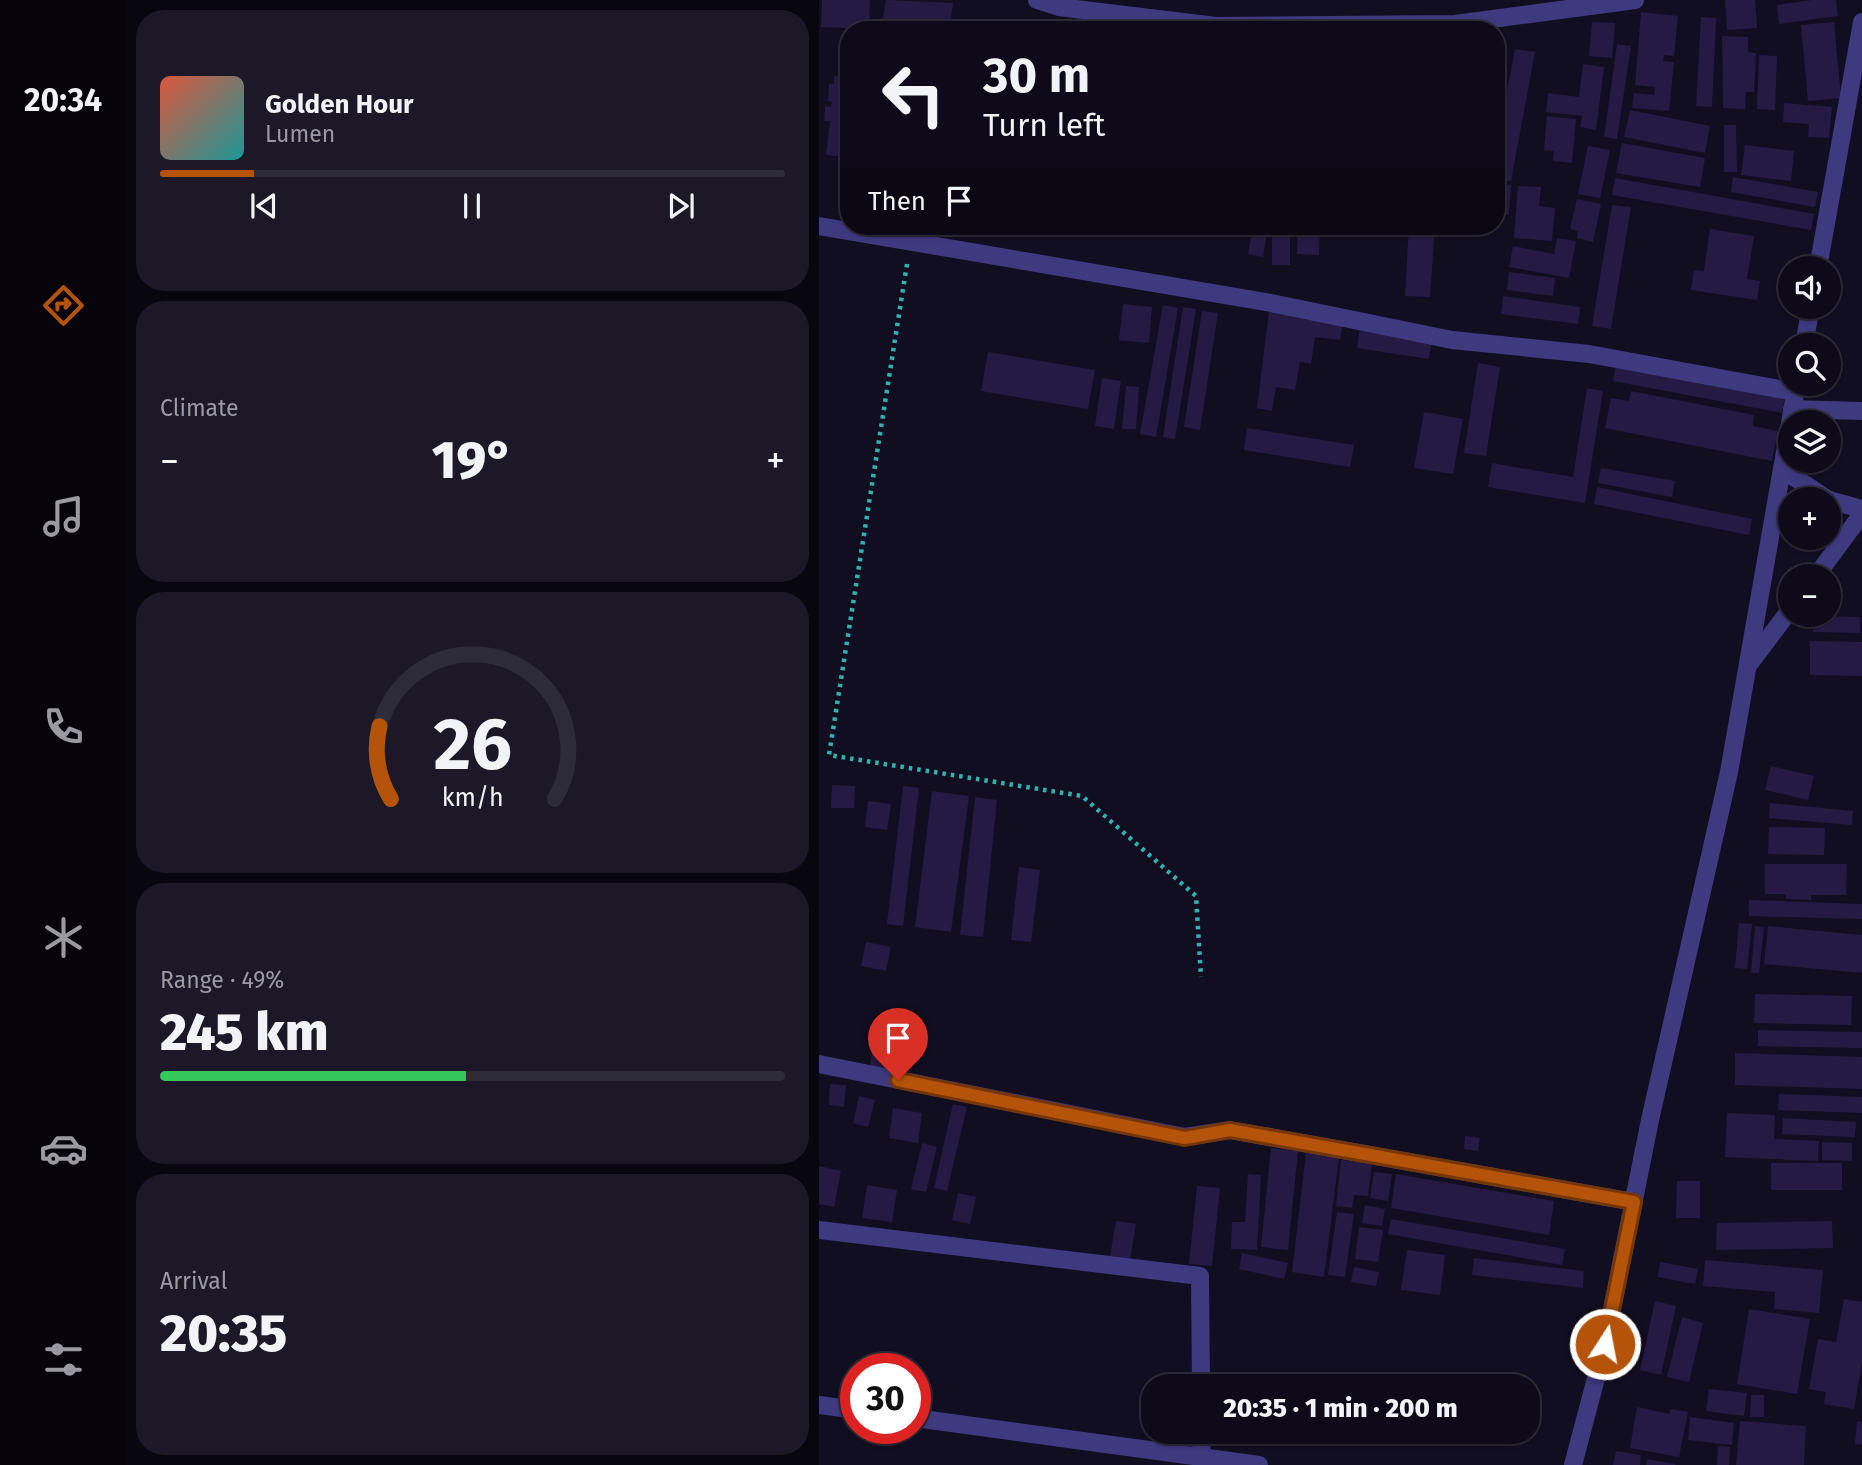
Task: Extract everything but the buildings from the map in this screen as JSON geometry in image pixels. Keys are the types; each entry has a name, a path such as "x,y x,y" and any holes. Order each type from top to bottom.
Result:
{"street":[{"path":"1037,0 1059,7 1184,21"},
{"path":"1478,21 1635,0"},
{"path":"1820,256 1862,22"},
{"path":"819,226 840,229"},
{"path":"874,235 1271,303 1452,340 1589,354 1778,392"},
{"path":"1799,396 1862,411"},
{"path":"1573,1465 1605,1344 1729,772 1780,473"},
{"path":"1787,473 1809,487"},
{"path":"1825,564 1862,512 1841,504"},
{"path":"1747,668 1778,626"},
{"path":"819,1064 1185,1138 1230,1130 1634,1202"},
{"path":"819,1230 1200,1276 1201,1374"},
{"path":"819,1405 840,1408"},
{"path":"931,1420 1202,1461 1259,1465"}],"path":[{"path":"911,241 829,755 1082,796 1195,896 1201,976"}],"route":[{"path":"898,1080 1185,1138 1230,1130 1634,1202 1605,1344"}]}
